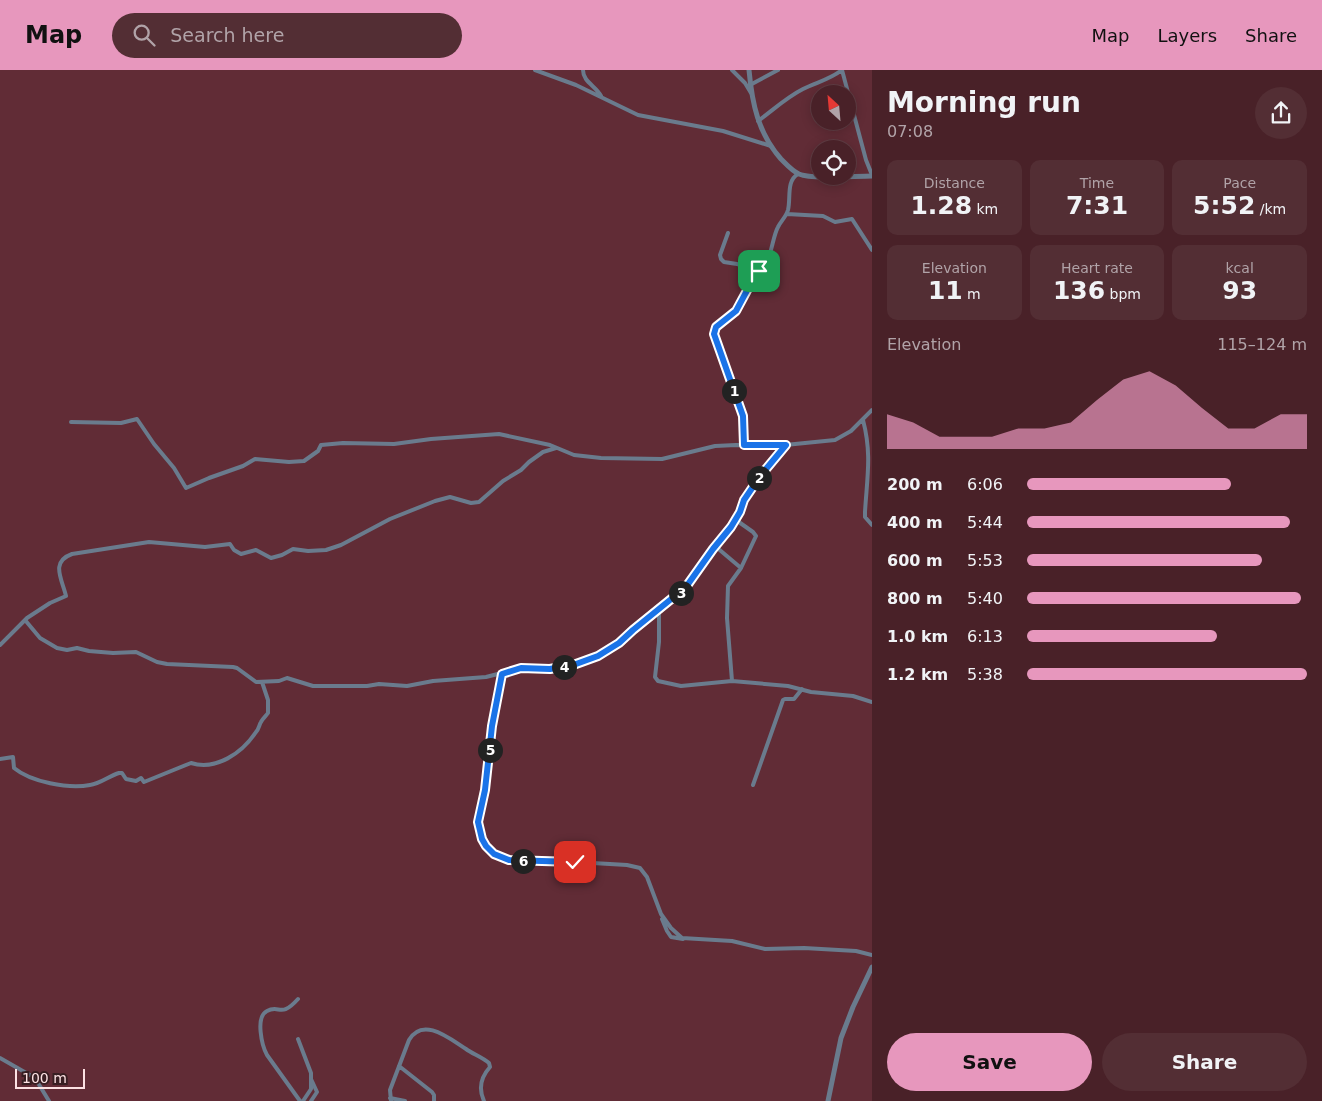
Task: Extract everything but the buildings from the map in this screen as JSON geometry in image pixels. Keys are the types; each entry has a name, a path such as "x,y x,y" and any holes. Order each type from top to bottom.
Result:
{"street":[{"path":"535,70 601,96 638,115 723,131 770,146"},
{"path":"583,70 585,80 596,88 601,96"},
{"path":"732,70 751,93"},
{"path":"749,70 751,93 758,121 762,130 770,146 798,174 808,176 872,175 866,160 842,70 826,81 804,88 758,121"},
{"path":"750,84 778,70"},
{"path":"744,445 743,416 714,331 716,327 736,311 757,272 765,265 777,228 787,214 792,178 798,174"},
{"path":"787,214 823,216 835,222 852,219 872,250"},
{"path":"728,234 720,255 721,259 724,262 737,264 757,272"},
{"path":"71,422 121,423 137,419 174,468 186,488 243,466 255,459 289,462 304,461 318,451 321,445 336,443 394,444 499,434 586,457 651,459 675,456 714,446 786,445 835,440 851,432 872,410"},
{"path":"863,420 870,454 865,518 872,525"},
{"path":"25,620 40,638 51,646 62,650 76,648 89,651 136,652 157,662 167,664 233,667 256,682 278,681 287,678 313,686 367,686 379,684 407,686 433,681 477,678 502,674 521,668 558,668 588,660 613,648 686,587 736,520 744,500 761,475 786,445"},
{"path":"0,645 25,620 66,596 59,574 60,565 64,557 72,554 149,542 206,547 230,544 234,550 241,554 256,550 271,558 294,549 308,551 326,550 340,545 390,519 435,501 450,498 471,503 479,502 503,481 546,450 557,448"},
{"path":"732,681 727,618 728,586 741,568 756,536 754,532 736,520"},
{"path":"715,546 741,568"},
{"path":"659,609 656,679 681,686 732,681 788,686 852,696 872,702"},
{"path":"502,674 492,726 485,790 478,822 486,846 494,854 518,861 541,860 627,865 640,868 671,937 732,941 765,949 804,948 856,951 872,954"},
{"path":"2,759 29,777 49,783 82,786 95,784 119,773 122,773 126,779 136,781 141,778 144,782 191,763 198,766 222,761 243,748 256,733 261,721 268,713 268,700 262,682"},
{"path":"753,785 783,700 794,699 802,689"},
{"path":"828,1101 841,1038 853,1006 872,967"},
{"path":"298,999 288,1009 283,1011 273,1009 264,1013 261,1032 263,1048 267,1056 302,1101 311,1089 311,1078"},
{"path":"405,1101 391,1100 390,1090 411,1037 422,1029 436,1031 489,1063 490,1067 483,1075 481,1082 481,1093 484,1101"},
{"path":"298,1039 317,1092 311,1101"},
{"path":"0,1058 35,1078 49,1101"},
{"path":"399,1066 432,1092 434,1101"}],"route":[{"path":"575,862 509,860 488,850 482,839 478,822 485,790 492,726 502,674 521,668 550,669 576,664 613,648 686,587 731,527 740,512 744,500 761,475 786,445 744,445 743,416 714,334 716,327 736,311 759,271"}]}
